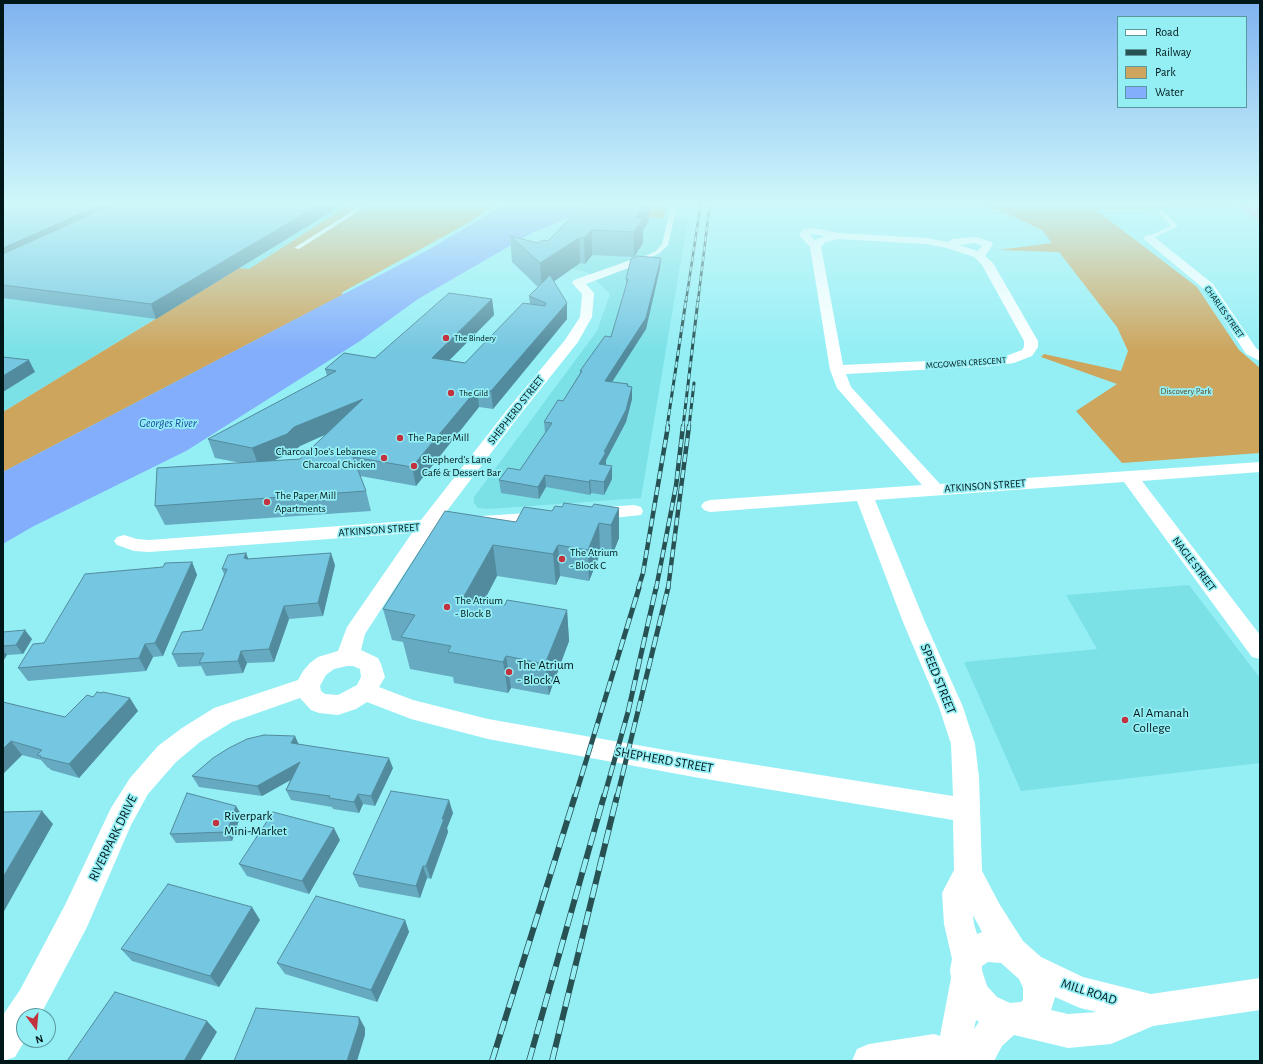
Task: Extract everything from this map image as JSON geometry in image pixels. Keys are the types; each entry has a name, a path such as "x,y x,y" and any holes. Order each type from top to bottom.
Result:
{"street":[{"name":"MCGOWEN CRESCENT","path":"816,252 837,370 844,388 936,490"},
{"name":"MCGOWEN CRESCENT","path":"837,370 993,362 1009,360 1027,353 1031,347 1031,341 987,264 978,255 969,252"},
{"name":"CHARLES STREET","path":"1166,252 1209,287 1252,351 1260,357"},
{"name":"SHEPHERD STREET","path":"347,657 355,633 426,526 513,413 571,342 586,317 588,293 578,283 643,259"},
{"name":"ATKINSON STREET","path":"710,506 1260,467"},
{"name":"NAGLE STREET","path":"1129,476 1260,651"},
{"name":"SPEED STREET","path":"864,495 914,622 951,707 960,736 966,777 968,872 989,916 1021,960 1038,987 1039,1000 1035,1010 1030,1014 1014,1019 990,1034 977,1056 960,1059"},
{"name":"ATKINSON STREET","path":"124,541 134,545 149,546 634,511"},
{"path":"347,657 356,657 370,664 373,677 365,692 348,702 328,705 319,703 309,692 308,686 311,677 326,663 347,657"},
{"name":"RIVERPARK DRIVE","path":"3,1045 30,1001 76,916 121,817 139,786 167,754 191,735 223,715 308,686"},
{"name":"SHEPHERD STREET","path":"365,692 411,709 488,729 702,767 966,810"},
{"path":"968,872 957,892 959,924 972,991 986,1008 1014,1019"},
{"path":"868,1061 934,1051 960,1059 968,968 972,954 984,946 1000,946 1021,960"},
{"name":"MILL ROAD","path":"1021,960 1080,992 1151,1010"},
{"name":"MILL ROAD","path":"1014,1019 1068,1030 1111,1028 1151,1010 1260,994"}],"lane":[{"path":"643,259 658,252"}],"shaded area":[{"path":"3,252 276,252 249,269 238,268 3,412"},
{"path":"527,252 682,252 641,498 489,509 478,508 474,503 474,497 597,331 610,294 587,272 517,257"},
{"name":"Al Amanah College","path":"1189,585 1260,678 1260,763 1021,791 964,662 1097,649 1066,595"}],"green space":[{"path":"276,252 416,252 341,293 344,294 3,472 3,412 239,268 249,269"},
{"name":"Discovery Park","path":"1048,252 1151,252 1197,287 1239,350 1260,368 1260,453 1122,463 1076,411 1117,384 1041,357 1044,354 1121,371 1128,351 1117,327 1059,252"}],"water":[{"name":"Georges River","path":"425,252 500,252 418,299 360,341 186,451 32,527 3,544 3,472"}],"building":[{"path":"8,252 240,252 151,304 3,285 3,254"},
{"path":"527,252 558,252 540,263"},
{"path":"637,256 661,258 646,318 605,381 628,384 627,386 632,387 626,410 599,464 612,466 604,482 590,480 589,482 545,475 538,487 499,480 508,468 520,470 552,423 544,422 558,400 563,401 582,371 580,371 605,336 611,337 628,279 626,279 631,259"},
{"path":"550,275 567,303 491,391 477,389 412,467 353,457 366,491 155,506 157,468 300,459 363,399 294,427 287,434 252,448 208,439 336,371 325,369 344,353 375,358 449,293 492,299 432,358 465,363 523,303 545,306 546,303 529,296"},
{"path":"3,357 29,360 3,376"},
{"path":"564,503 592,507 594,504 619,508 611,525 599,523 588,550 558,545 553,554 493,545 463,598 505,605 507,600 567,610 545,664 506,656 503,662 448,652 451,646 401,637 415,615 383,609 445,511 516,522 524,507 552,511 555,506 562,507"},
{"path":"246,553 244,558 247,559 331,553 318,603 284,606 269,649 241,651 238,661 199,663 204,653 172,654 182,632 202,630 227,569 222,569 228,555"},
{"path":"192,562 155,643 145,644 139,658 18,668 33,644 44,643 85,574 163,567 165,563"},
{"path":"25,630 16,645 3,646 3,632"},
{"path":"97,692 130,698 69,764 40,757 41,756 37,755 42,750 11,741 3,749 3,702 65,717 87,695 93,697"},
{"path":"264,735 295,736 291,743 389,758 371,796 358,794 354,802 329,798 330,796 286,790 300,762 257,786 192,776 213,758 229,748 247,739"},
{"path":"391,791 449,800 442,819 444,819 426,866 423,866 416,886 353,874"},
{"path":"187,793 236,806 227,832 170,834"},
{"path":"42,811 3,877 3,812"},
{"path":"273,812 334,828 302,881 239,864"},
{"path":"168,884 252,907 210,976 121,949"},
{"path":"316,896 405,920 371,990 277,963"},
{"path":"115,992 207,1021 184,1061 67,1061"},
{"path":"256,1008 359,1017 359,1024 347,1061 234,1061"}],"railway":[{"path":"686,301 693,252"},
{"path":"698,301 704,252"},
{"path":"667,427 686,300"},
{"path":"683,427 698,300"},
{"path":"689,427 694,383"},
{"path":"638,589 643,573 668,426"},
{"path":"656,589 676,486 683,426"},
{"path":"668,589 689,426"},
{"path":"575,797 639,588"},
{"path":"604,797 628,712 656,588"},
{"path":"617,797 668,588"},
{"path":"492,1061 575,796"},
{"path":"529,1061 604,796"},
{"path":"552,1061 617,796"}],"place":[{"name":"The Bindery","path":"446,338"},
{"name":"The Gild","path":"451,393"},
{"name":"The Paper Mill","path":"400,438"},
{"name":"Charcoal Joe’s Lebanese Charcoal Chicken","path":"384,458"},
{"name":"Shepherd’s Lane Café & Dessert Bar","path":"414,466"},
{"name":"The Paper Mill Apartments","path":"267,502"},
{"name":"The Atrium - Block C","path":"562,559"},
{"name":"The Atrium - Block B","path":"447,607"},
{"name":"The Atrium - Block A","path":"509,672"},
{"name":"Al Amanah College","path":"1125,720"},
{"name":"Riverpark Mini-Market","path":"216,823"}]}
